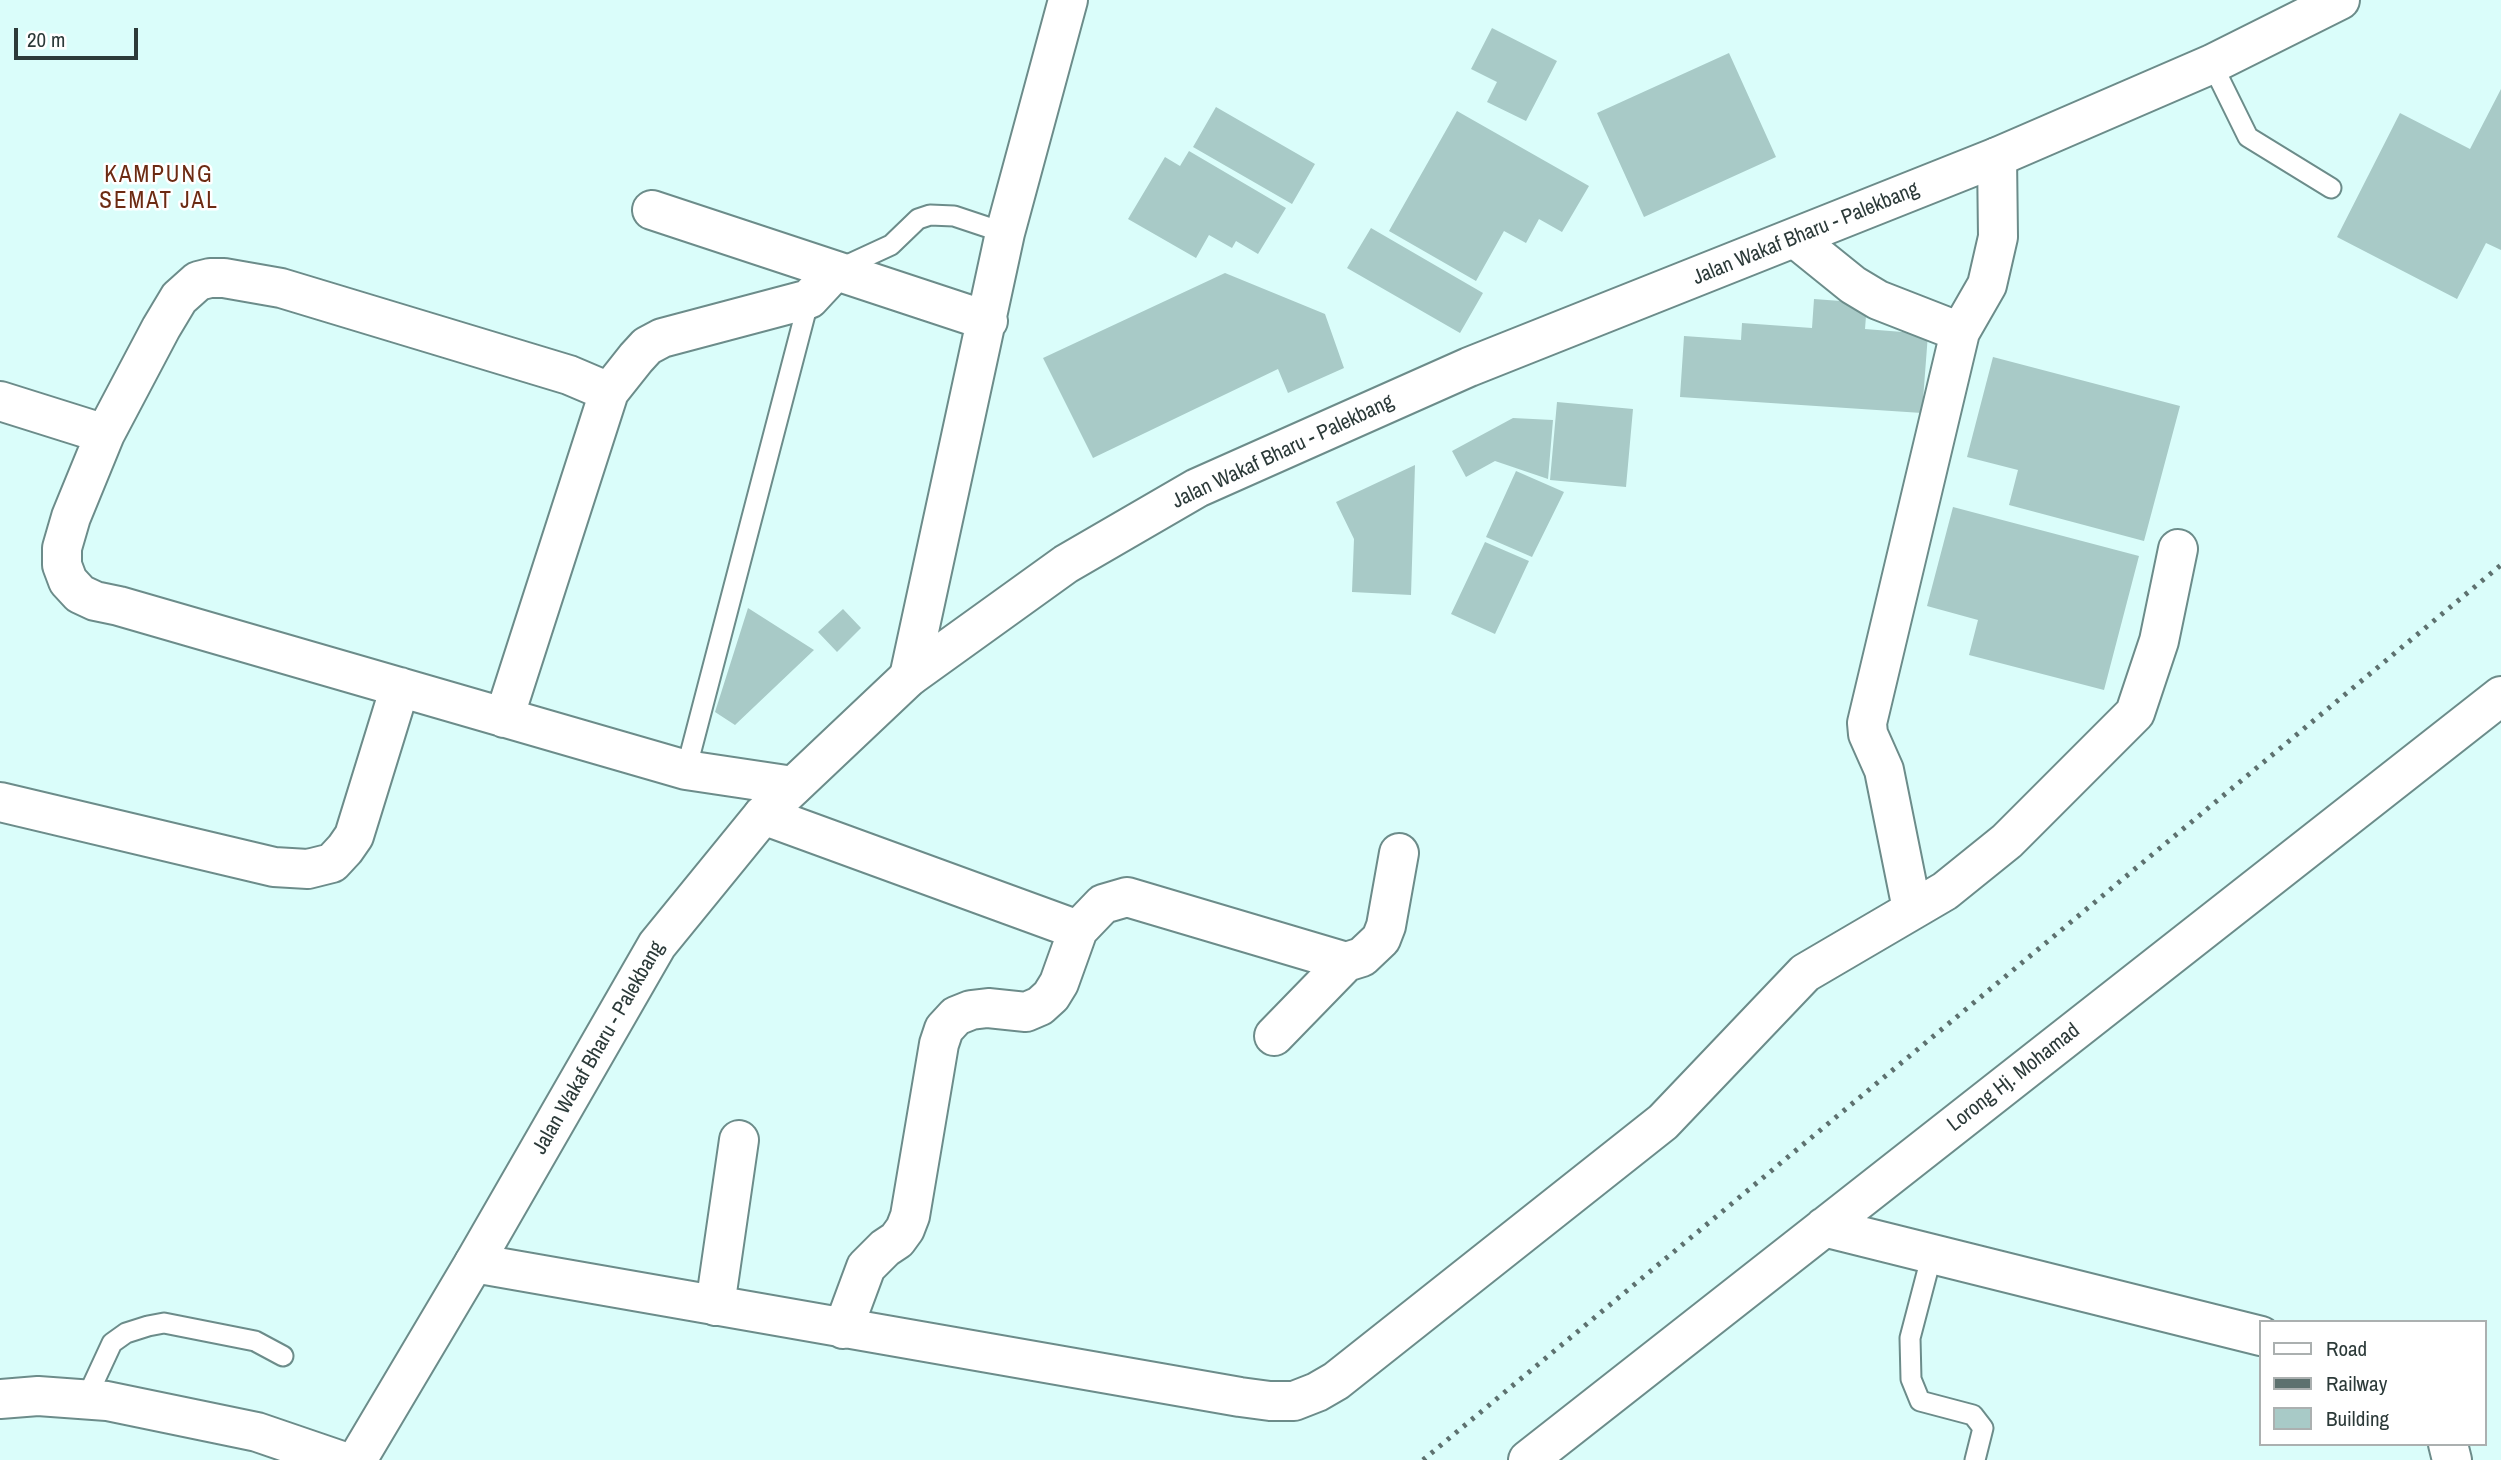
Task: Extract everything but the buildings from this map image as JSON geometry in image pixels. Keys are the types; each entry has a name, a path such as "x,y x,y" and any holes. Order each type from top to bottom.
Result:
{"street":[{"path":"909,677 1005,233 1068,0"},
{"name":"Jalan Wakaf Bharu - Palekbang","path":"357,1460 657,945 763,815 909,677 1066,564 1197,488 1469,367 1997,158 2212,65 2340,0"},
{"path":"1912,909 1884,770 1868,734 1867,723 1960,332 1987,285 1998,237 1997,158"},
{"path":"652,210 988,321"},
{"path":"1796,239 1853,285 1878,300 1960,332"},
{"path":"504,718 609,392 647,346 662,338 809,299 835,271"},
{"path":"609,392 569,375 281,288 223,278 198,281 179,298 105,434 71,517 62,548 62,565 68,581 79,594 95,601 687,770 793,786"},
{"path":"0,401 105,434"},
{"path":"474,1263 1270,1401 1294,1401 1317,1392 1347,1372 1663,1122 1805,973 1945,891 2007,841 2135,713 2142,700 2160,641 2178,549"},
{"path":"0,802 274,867 308,869 332,863 354,836 400,687"},
{"name":"Lorong Hj. Mohamad","path":"1528,1460 2501,696"},
{"path":"763,815 1078,930"},
{"path":"1274,1036 1346,962 1362,957 1381,939 1386,926 1399,853"},
{"path":"843,1329 866,1267 897,1240 910,1216 939,1044 944,1029 956,1016 971,1010 988,1008 1026,1012 1040,1006 1051,996 1059,983 1078,930 1103,904 1127,897 1346,962"},
{"path":"715,1306 739,1140"},
{"path":"1824,1227 2260,1336"},
{"path":"0,1399 38,1396 107,1401 257,1432 339,1460"}],"lane":[{"path":"2212,65 2248,137 2331,188"},
{"path":"835,271 891,245 918,219 930,215 954,216 1005,233"},
{"path":"687,770 809,299"},
{"path":"1932,1254 1910,1338 1911,1378 1920,1401 1973,1415 1983,1428 1975,1460"},
{"path":"86,1399 112,1343 126,1333 148,1326 164,1324 254,1341 284,1356"}],"railway":[{"path":"1423,1460 2501,565"}],"district":[{"name":"KAMPUNG SEMAT JAL","path":"159,189"}]}
